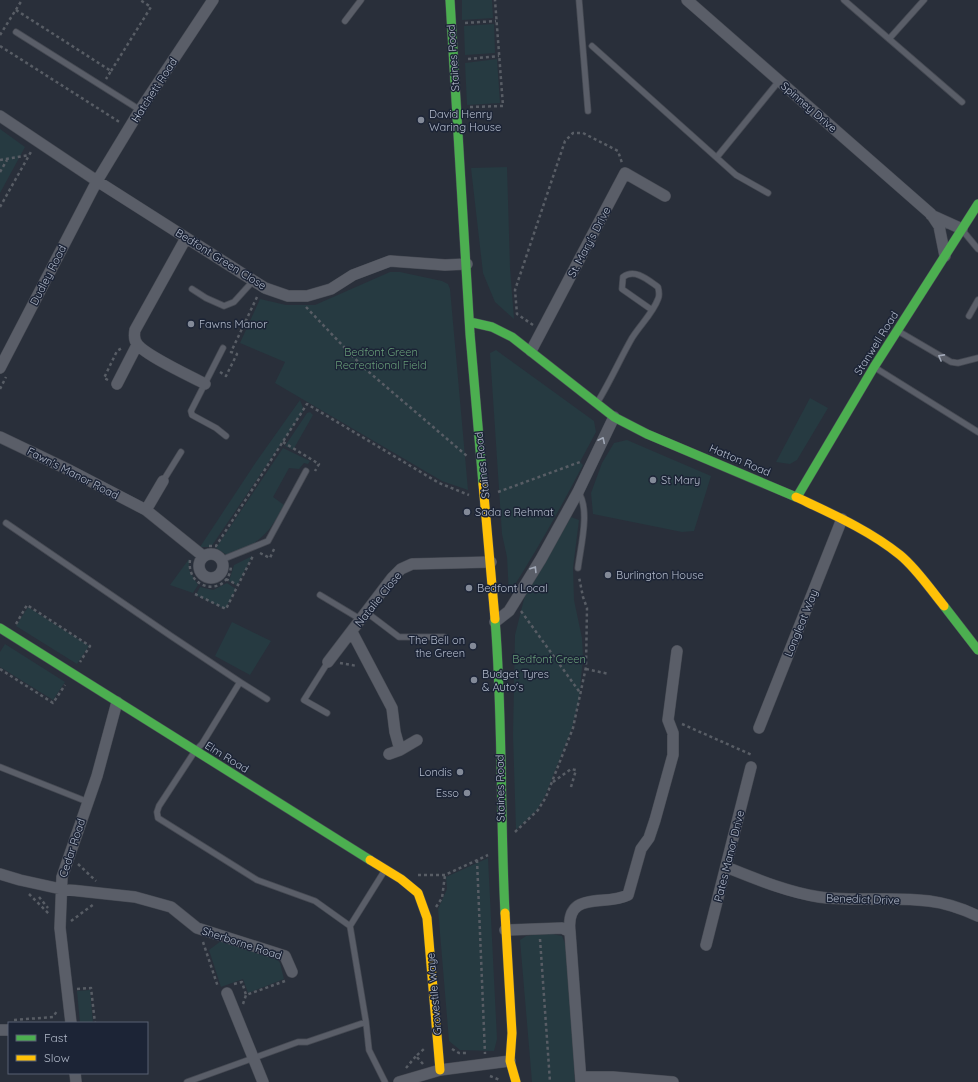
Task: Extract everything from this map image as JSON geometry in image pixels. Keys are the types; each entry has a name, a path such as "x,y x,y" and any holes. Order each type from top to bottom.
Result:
{"street":[{"name":"Hatchett Road","path":"97,181 140,110 214,0"},
{"name":"Staines Road","path":"450,0 470,322 495,622 506,930 512,1033 510,1061 516,1082"},
{"name":"Spinney Drive","path":"687,0 931,214 940,226 945,256"},
{"name":"Bedfont Green Close","path":"0,116 97,181 253,281 265,288 288,296 307,296 331,289 353,275 390,261 445,265 467,264"},
{"path":"625,174 665,196"},
{"name":"St. Mary's Drive","path":"531,351 625,174"},
{"name":"Dudley Road","path":"4,372 97,181"},
{"name":"Stanwell Road","path":"797,497 874,367 978,204"},
{"name":"Spinney Drive","path":"931,214 962,229"},
{"path":"186,238 135,330 134,337 137,345 205,384"},
{"name":"Hatton Road","path":"470,322 492,327 512,337 596,405 614,417 647,434 797,497 876,537 901,556 921,577 978,650"},
{"path":"117,384 137,345"},
{"path":"495,622 509,611 541,559 578,492 588,462 614,417"},
{"name":"Fawn's Manor Road","path":"0,437 69,470 146,510 203,556 211,554 226,560"},
{"path":"146,510 163,481"},
{"name":"Longleat Way","path":"759,728 842,519"},
{"path":"203,556 199,567 202,574 208,578 220,574 226,560"},
{"name":"Natalie Close","path":"328,662 392,578 401,569 412,564 491,562"},
{"name":"Elm Road","path":"0,628 386,869 418,893 427,918"},
{"path":"352,632 392,708 395,732 394,752 417,740"},
{"path":"672,1082 613,1078 581,1080 569,923 572,913 579,904 588,901 619,900 628,895 641,849 649,838 655,820 673,756 673,733 668,718 678,651"},
{"name":"Cedar Road","path":"71,1022 60,928 62,877 88,802 117,702"},
{"name":"Pates Manor Drive","path":"706,945 752,767"},
{"name":"Benedict Drive","path":"726,868 791,891 818,897 858,901 929,901 962,909 978,916"},
{"name":"Sherborne Road","path":"0,874 61,889 135,897 170,907 197,928 285,956 289,976"},
{"name":"Grovestile Waye","path":"427,918 440,1070"},
{"path":"506,930 562,928 570,932"},
{"path":"223,991 264,1082"},
{"path":"0,1030 8,1026"},
{"path":"399,1082 440,1070 510,1061"}],"lane":[{"path":"345,21 361,0"},
{"path":"579,0 588,110"},
{"path":"844,0 962,102"},
{"path":"889,39 924,0"},
{"path":"16,32 140,110"},
{"path":"592,46 736,175 768,193"},
{"path":"716,157 779,81"},
{"path":"962,229 978,249"},
{"path":"596,405 632,339 652,310 658,299 658,287 639,274 627,274 623,277 622,290 652,310"},
{"path":"192,289 206,298 224,306 234,302 253,281"},
{"path":"969,316 978,300"},
{"path":"898,331 951,362 958,363 978,358"},
{"path":"223,348 191,411 192,415 216,428 226,436"},
{"path":"874,367 978,432"},
{"path":"163,481 181,452"},
{"path":"226,560 268,541 306,471"},
{"path":"578,492 583,504 584,518 578,568"},
{"path":"6,523 171,636 267,699"},
{"path":"320,594 363,616 399,637 444,637"},
{"path":"327,713 304,700 328,662"},
{"path":"240,682 202,744 195,751 159,806 157,812 158,818 257,880 314,901 350,926"},
{"path":"0,767 88,802"},
{"path":"385,1082 369,1050 366,1022 350,926 386,869"},
{"path":"187,1082 298,1042 307,1042 366,1022"}],"path":[{"path":"0,35 22,0"},
{"path":"111,85 105,81 151,7 140,0"},
{"path":"464,107 503,106 495,0"},
{"path":"16,10 112,71"},
{"path":"458,24 496,21"},
{"path":"0,46 124,125"},
{"path":"461,60 499,56"},
{"path":"542,331 517,314 515,290 565,141 573,133 583,133 618,151 625,174"},
{"path":"0,207 33,148 39,152"},
{"path":"0,160 29,155"},
{"path":"0,172 7,160"},
{"path":"217,371 226,376 237,354 231,352 258,295"},
{"path":"302,304 363,367 470,458"},
{"path":"0,389 4,372"},
{"path":"216,546 307,404 440,483 474,497"},
{"path":"283,442 318,464 313,474"},
{"path":"496,493 588,462"},
{"path":"250,553 261,548"},
{"path":"194,594 226,609 256,551"},
{"path":"188,555 190,559 190,574 200,584 206,586 214,587 222,585 226,580 231,570 226,560"},
{"path":"514,833 538,810 552,783 573,728 586,669 586,608 582,597 578,568"},
{"path":"226,580 238,585"},
{"path":"14,626 27,605 90,646 77,666"},
{"path":"519,607 581,694"},
{"path":"0,668 53,703 68,681"},
{"path":"586,669 609,674"},
{"path":"668,718 755,757 752,767"},
{"path":"552,783 570,769 576,770 571,786"},
{"path":"435,908 442,898 445,875 491,854"},
{"path":"476,860 485,1054"},
{"path":"73,865 75,861 98,883"},
{"path":"49,914 24,890 36,893 48,906 50,920"},
{"path":"67,918 67,924 100,900"},
{"path":"539,929 550,1082"},
{"path":"197,937 202,941 223,991"},
{"path":"242,1006 246,994 289,976"},
{"path":"75,996 74,989 91,988 96,1022"},
{"path":"28,1022 53,1017 57,1012 57,1005"},
{"path":"409,1068 402,1071 429,1045"},
{"path":"449,1046 459,1053 474,1054"},
{"path":"479,1054 492,1055"},
{"path":"416,1056 423,1064 416,1066"}],"green space":[{"path":"462,0 492,0 493,18 462,20"},
{"path":"494,24 495,53 465,55 464,26"},
{"path":"497,59 500,103 467,105 465,63"},
{"path":"0,129 25,147 0,193"},
{"path":"507,167 510,268 514,319 495,302 483,273 471,168"},
{"name":"Bedfont Green Recreational Field","path":"390,272 400,272 442,281 448,284 450,289 468,490 442,481 275,383 285,362 240,343 260,299 286,305 315,305"},
{"path":"496,350 594,421 596,432 580,462 583,465 557,514 509,594 507,557 502,534 490,353"},
{"path":"810,398 828,408 797,460 790,464 776,462"},
{"path":"300,400 304,410 211,547 200,547 256,462"},
{"path":"310,412 313,415 293,450 285,446 307,413"},
{"path":"627,440 711,476 694,531 682,532 593,514 591,493 602,463 614,443"},
{"path":"283,448 310,461 308,464 304,463 299,469 289,468 273,497 284,505 268,531 256,542 230,557 216,548"},
{"name":"Bedfont Green","path":"571,517 579,520 573,568 574,600 582,638 583,657 579,700 572,728 545,796 537,810 516,830 513,735 515,635 526,591"},
{"path":"252,556 238,584 236,585 229,581 234,565"},
{"path":"189,559 189,570 198,585 193,593 170,585"},
{"path":"227,583 236,589 225,609 196,595 200,587 213,590"},
{"path":"28,607 89,646 77,664 16,626"},
{"path":"232,622 271,641 250,675 215,656"},
{"path":"5,644 65,682 53,700 0,667 0,652"},
{"path":"488,858 497,1039 494,1051 460,1050 449,1041 438,909 447,889 446,877"},
{"path":"548,933 562,936 568,951 575,1082 532,1082 520,940 526,936"},
{"path":"221,941 276,957 280,963 284,979 248,993 243,979 221,987 209,950"},
{"path":"90,990 93,1022 80,1022 77,991"}],"traffic: fast":[{"path":"450,0 470,334 483,484"},
{"path":"797,497 874,367 978,204"},
{"path":"470,322 492,327 512,337 614,417 647,434 796,497"},
{"path":"944,606 978,650"},
{"path":"495,619 498,656 505,913"},
{"path":"0,628 370,860"}],"traffic: slow":[{"path":"483,484 495,619"},
{"path":"796,497 850,523 888,546 912,566 944,606"},
{"path":"370,860 401,879 418,893 427,918 440,1070"},
{"path":"505,913 512,1033 510,1061 516,1082"}],"place":[{"name":"David Henry Waring House","path":"421,120"},
{"name":"Fawns Manor","path":"191,324"},
{"name":"St Mary","path":"653,480"},
{"name":"Sada e Rehmat","path":"467,512"},
{"name":"Burlington House","path":"608,575"},
{"name":"Bedfont Local","path":"469,588"},
{"name":"The Bell on the Green","path":"473,646"},
{"name":"Budget Tyres & Auto's","path":"474,680"},
{"name":"Londis","path":"460,772"},
{"name":"Esso","path":"467,793"}]}
